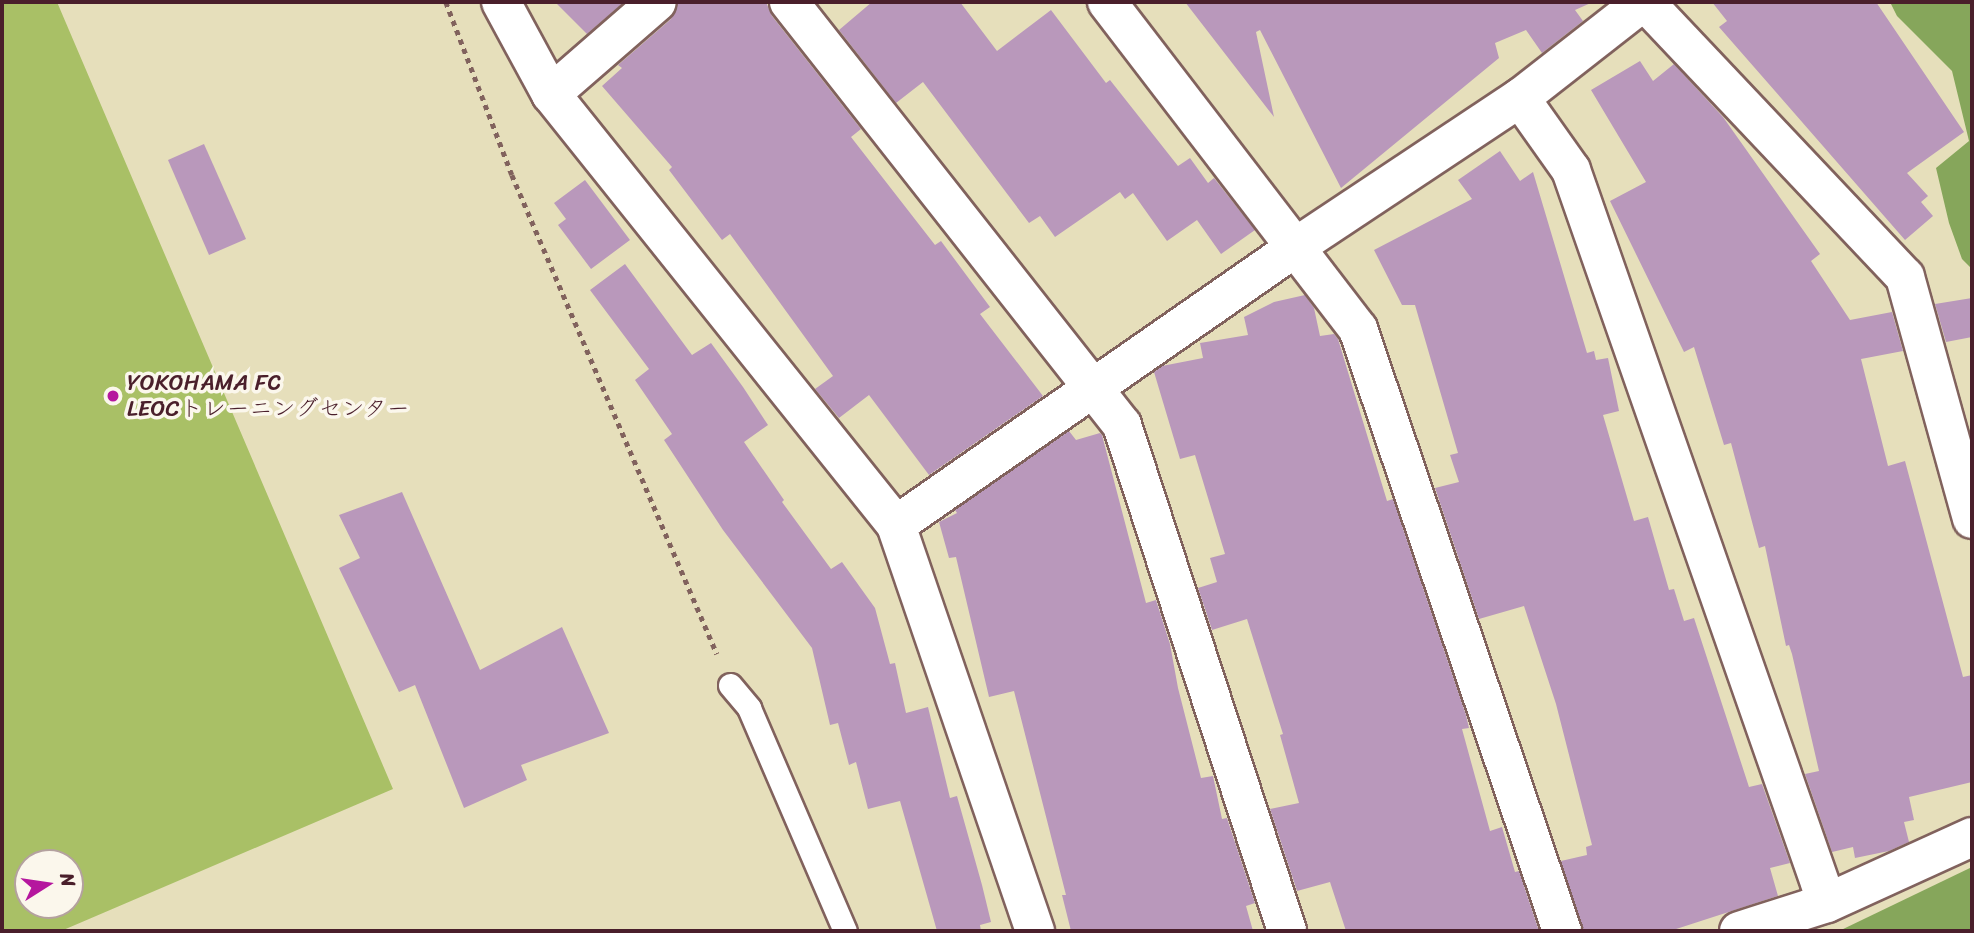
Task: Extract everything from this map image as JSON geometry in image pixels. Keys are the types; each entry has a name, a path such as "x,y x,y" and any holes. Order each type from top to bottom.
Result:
{"street":[{"path":"501,2 551,94 896,525 1035,931"},
{"path":"551,94 657,2"},
{"path":"789,2 1122,425 1287,931"},
{"path":"1107,2 1297,246 1358,329 1562,931"},
{"path":"896,525 1297,246 1520,98 1644,2 1905,277 1972,519"},
{"path":"1520,98 1571,170 1828,903"},
{"path":"1739,931 1828,903 1972,838"}],"lane":[{"path":"730,684 750,708 845,931"}],"path":[{"path":"446,2 512,175 730,684"}],"green space":[{"name":"YOKOHAMA FC LEOCトレーニングセンター","path":"2,2 57,2 393,789 61,931 2,931"},
{"path":"1890,2 1972,2 1972,269 1962,259 1949,223 1936,168 1969,141 1952,71 1897,16"},
{"path":"1972,867 1972,931 1839,931"}],"building":[{"path":"555,2 624,2 587,34"},
{"path":"678,2 766,2 772,16 861,129 851,137 935,245 941,241 990,307 980,314 1043,396 929,475 869,395 839,418 815,389 833,376 730,234 722,240 669,170 672,167 602,86 622,68 618,65 671,19"},
{"path":"872,2 960,2 997,51 1051,10 1106,83 1110,80 1178,166 1190,158 1208,183 1214,178 1255,230 1221,254 1197,220 1167,241 1133,193 1125,199 1120,192 1055,237 1040,216 1029,223 923,82 896,103 839,30"},
{"path":"1185,2 1593,2 1575,10 1583,21 1542,53 1526,30 1495,43 1499,58 1341,188 1260,30 1256,32 1274,117"},
{"path":"1712,2 1876,2 1964,132 1907,173 1928,196 1921,202 1933,216 1905,240 1719,27 1727,21"},
{"path":"1640,61 1653,81 1674,64 1723,117 1820,254 1811,261 1850,320 1892,312 1903,351 1861,359 1888,466 1905,461 1963,677 1972,675 1972,782 1909,797 1914,820 1904,822 1909,842 1889,851 1855,858 1853,847 1832,852 1805,774 1819,771 1792,654 1789,645 1786,646 1765,546 1759,548 1731,443 1724,445 1694,347 1684,352 1610,201 1646,182 1591,90"},
{"path":"204,144 246,239 209,255 168,160"},
{"path":"1500,151 1520,181 1533,172 1587,353 1594,351 1596,360 1608,358 1619,411 1603,415 1634,521 1648,517 1669,590 1674,589 1684,621 1694,618 1749,787 1762,784 1790,863 1770,868 1778,896 1670,931 1583,931 1561,861 1587,855 1586,847 1592,845 1556,704 1524,606 1479,619 1435,488 1459,482 1450,455 1458,453 1415,305 1402,305 1374,250 1472,199 1458,180"},
{"path":"585,180 630,240 591,269 558,225 566,219 554,203"},
{"path":"625,264 692,355 711,343 743,387 768,425 744,442 784,500 782,502 831,569 842,562 875,608 890,664 895,663 906,713 928,707 950,798 957,796 991,922 980,925 981,931 937,931 900,801 868,809 856,762 849,765 838,723 830,725 812,648 723,530 664,440 672,434 635,380 649,369 590,290"},
{"path":"1305,295 1314,308 1320,336 1334,334 1338,339 1387,501 1393,499 1466,715 1469,728 1462,729 1490,831 1502,827 1515,872 1519,871 1539,931 1346,931 1330,882 1297,891 1270,809 1299,803 1280,735 1283,734 1247,619 1212,630 1198,588 1217,582 1210,558 1225,554 1195,455 1180,459 1154,372 1162,366 1203,358 1200,343 1248,335 1244,317 1274,302"},
{"path":"1972,298 1972,337 1946,342 1935,304"},
{"path":"1069,431 1076,440 1100,433 1102,435 1146,603 1156,600 1170,644 1178,688 1201,778 1213,776 1222,819 1227,818 1255,903 1246,906 1253,931 1071,931 1062,895 1066,895 1014,691 989,697 956,557 949,558 939,522 957,513 955,510"},
{"path":"402,492 480,670 562,627 609,733 521,765 527,780 464,808 415,685 399,692 339,568 360,558 339,515"}],"place":[{"name":"YOKOHAMA FC LEOCトレーニングセンター","path":"113,396"}]}
